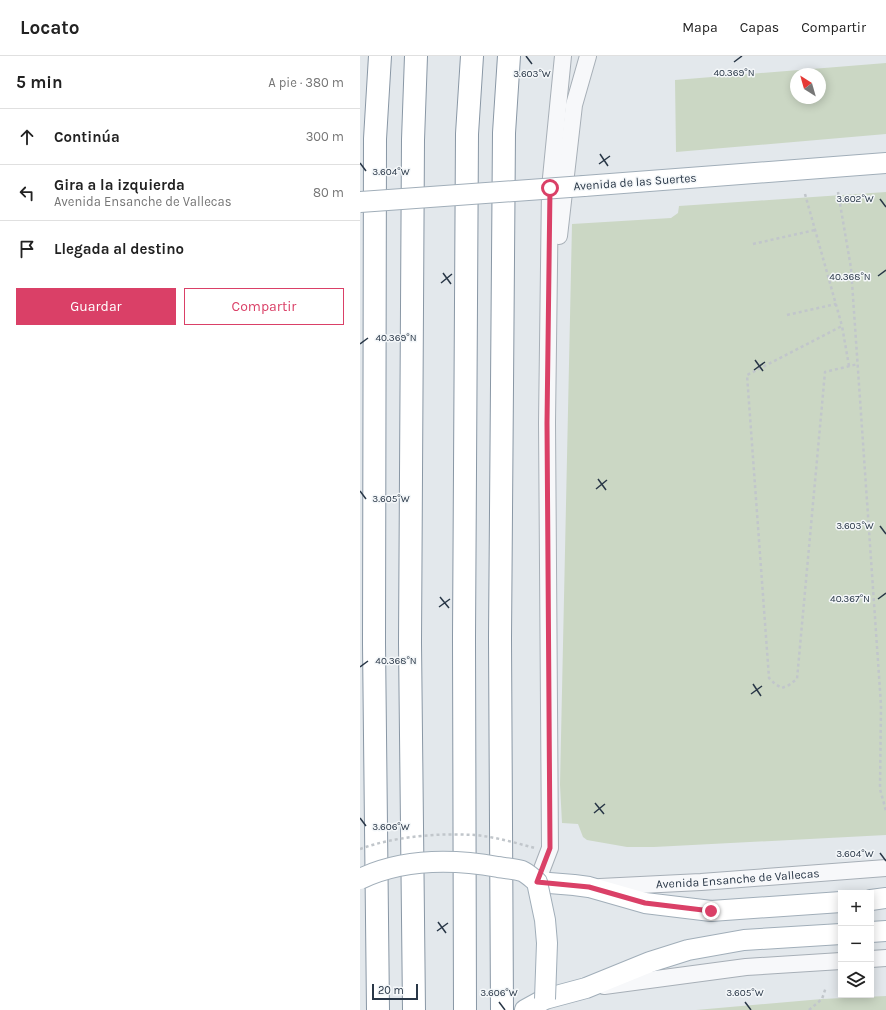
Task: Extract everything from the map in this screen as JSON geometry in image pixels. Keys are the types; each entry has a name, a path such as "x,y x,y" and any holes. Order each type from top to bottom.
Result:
{"highway":[{"path":"378,1010 374,644 375,139 380,56"},
{"path":"414,1010 410,635 413,140 416,56"},
{"path":"465,1010 464,638 467,134 472,56"},
{"path":"502,1010 500,638 504,133 509,56"}],"main road":[{"name":"Avenida de las Suertes","path":"360,202 886,163"},
{"name":"Avenida Ensanche de Vallecas","path":"360,879 372,873 386,869 429,862 475,863 522,872 537,882 589,887 645,903 711,911 838,902"},
{"path":"537,882 545,920 547,943 546,1004"},
{"path":"874,900 886,898"},
{"path":"874,932 886,931"},
{"path":"525,1010 546,1004 650,962 688,950 744,940 838,934"}],"street":[{"path":"537,882 550,848 547,423 550,188 563,56"},
{"path":"547,423 559,229 574,105 588,56"},
{"name":"Avenida Ensanche de Vallecas","path":"589,887 701,882 886,868"},
{"path":"874,959 886,958"},
{"path":"586,988 746,967 838,961"}],"path":[{"path":"838,192 851,268 881,705 880,789 886,811"},
{"path":"805,194 842,326 849,366"},
{"path":"753,244 815,230"},
{"path":"786,315 836,304"},
{"path":"842,326 747,375 769,678 782,688 790,685 797,679 825,372 858,364"},
{"path":"360,849 420,836 449,835 476,835 535,848"},
{"path":"809,1010 822,999 826,987"}],"green space":[{"path":"886,63 886,134 676,152 675,80 790,71 790,104 826,104 826,68 824,68"},
{"path":"886,192 886,835 654,847 627,847 587,840 583,837 578,824 562,823 560,785 572,224 671,218 678,213 679,206"},
{"path":"886,996 886,1010 696,1010 822,999 874,998 874,997"}],"route":[{"path":"550,188 547,423 550,848 537,882 589,887 645,903 711,911"}]}
